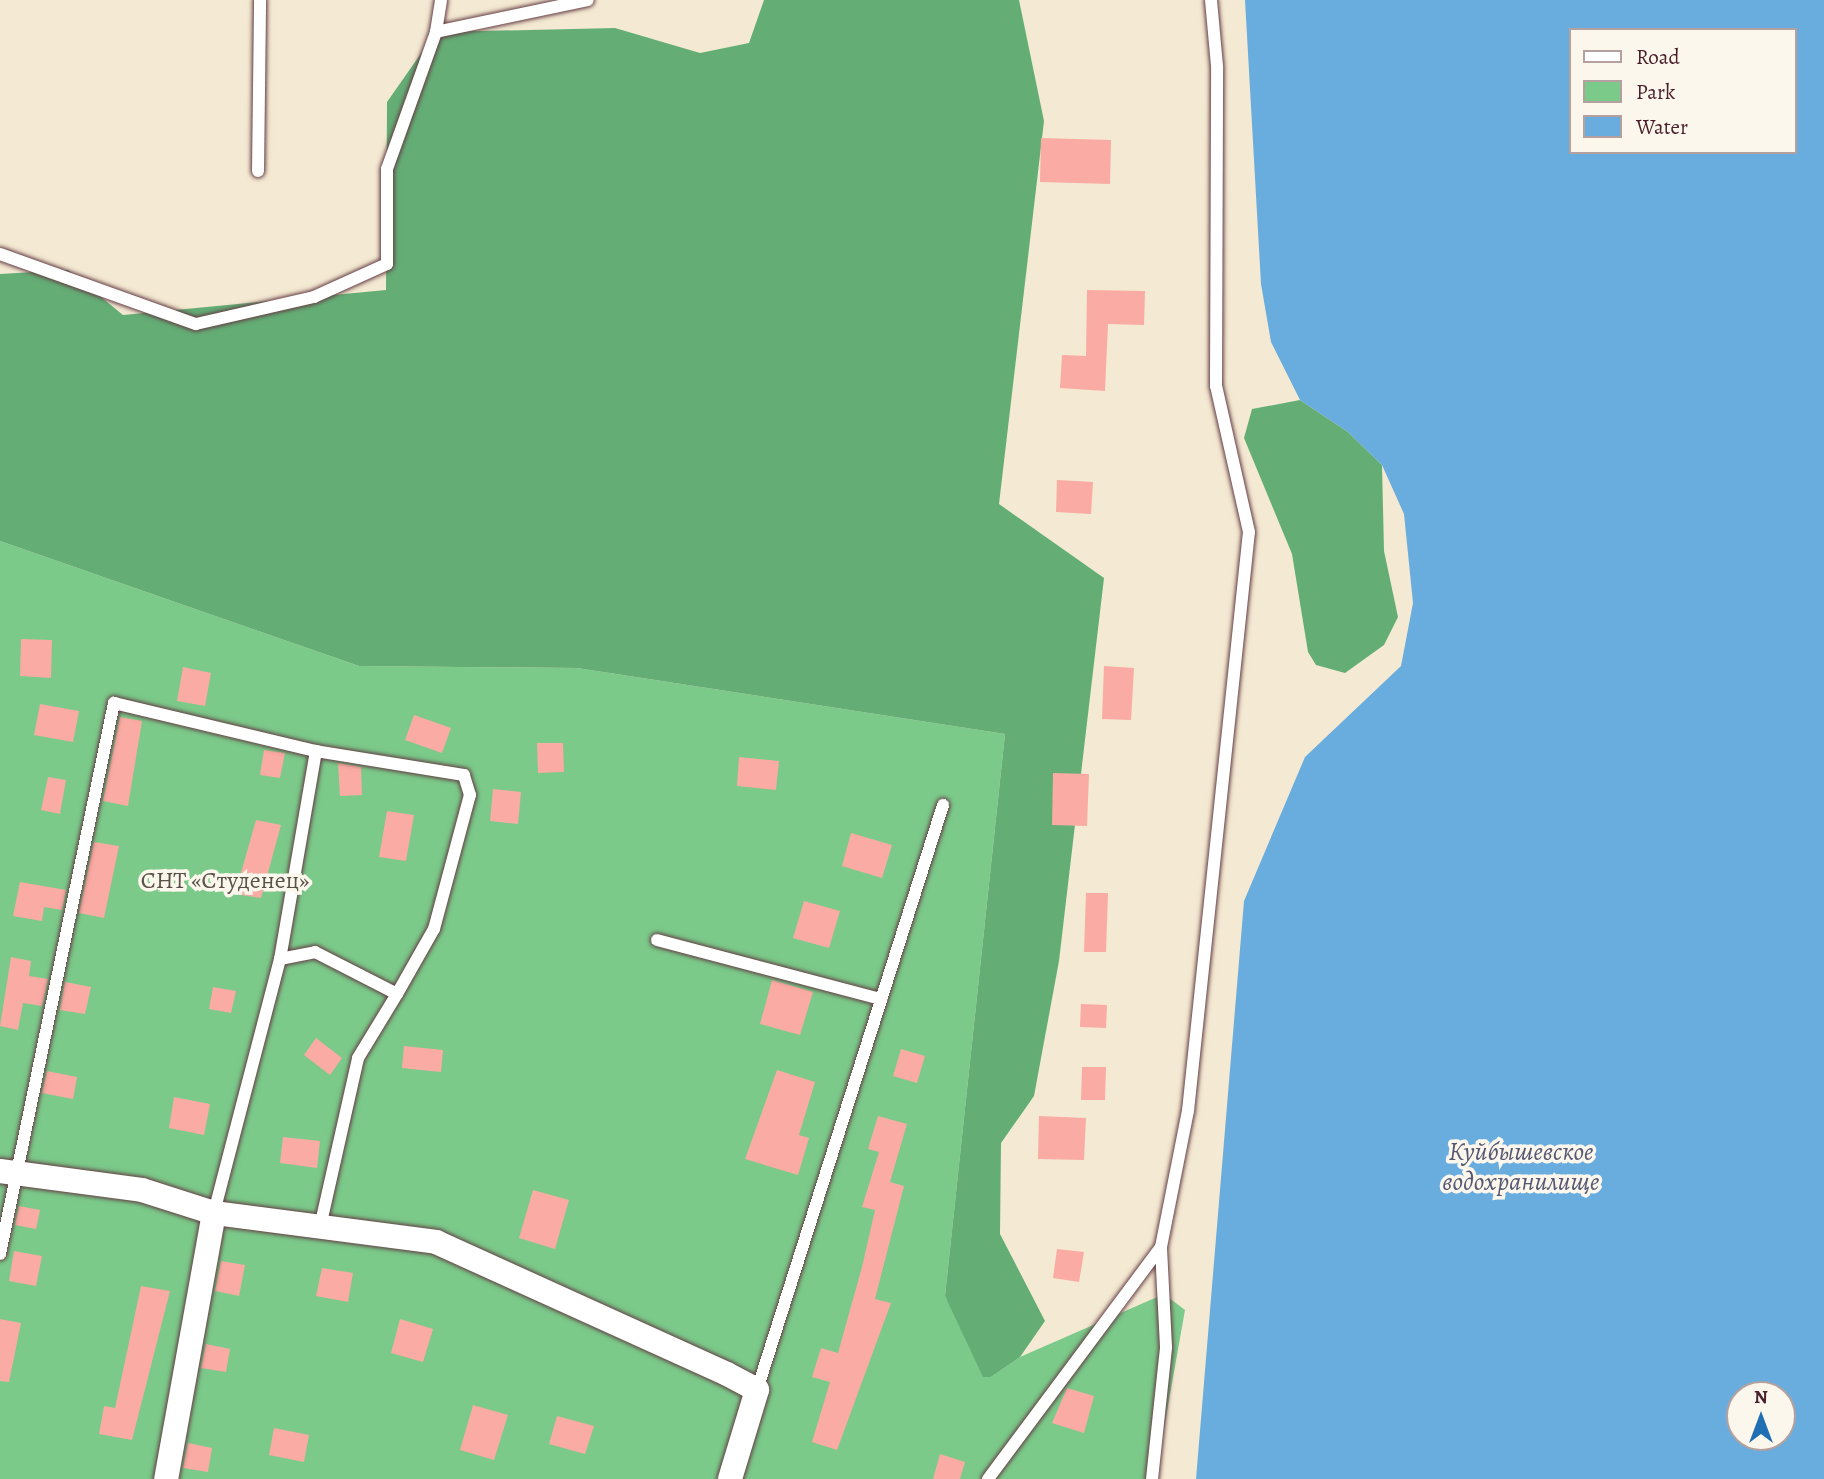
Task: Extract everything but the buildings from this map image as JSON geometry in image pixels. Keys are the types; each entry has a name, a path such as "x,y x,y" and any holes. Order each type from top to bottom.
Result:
{"street":[{"path":"7,1172 142,1190 214,1213 436,1242 757,1390 730,1479"},
{"path":"166,1479 214,1213"}],"lane":[{"path":"258,171 260,0"},
{"path":"0,254 196,324 314,297 387,264 387,169 436,32 441,0"},
{"path":"436,32 588,0"},
{"path":"1152,1479 1166,1347 1161,1247 1188,1111 1249,532 1216,386 1217,66 1211,0"},
{"path":"0,1254 7,1172 114,703 316,751 464,775 470,795 434,929 358,1058 320,1227"},
{"path":"214,1213 281,958 316,751"},
{"path":"757,1390 943,806"},
{"path":"657,940 881,999"},
{"path":"281,958 315,952 397,994"},
{"path":"988,1479 1161,1247"}],"green space":[{"path":"764,0 1019,0 1044,121 999,504 1104,578 1059,961 1034,1096 1001,1143 1000,1234 1045,1321 1020,1357 991,1377 983,1377 945,1296 1005,734 577,668 359,666 0,541 0,274 68,270 123,315 386,290 387,102 436,32 615,28 700,53 749,43"},
{"path":"1300,400 1348,432 1382,465 1384,551 1398,617 1384,645 1345,673 1316,665 1308,652 1292,554 1244,438 1252,409"},
{"name":"СНТ «Студенец»","path":"0,541 359,666 577,668 1005,734 945,1296 991,1377 1020,1357 1164,1294 1185,1310 1155,1479 0,1479"}],"water":[{"name":"Куйбышевское водохранилище","path":"1245,0 1824,0 1824,1479 1196,1479 1244,901 1305,757 1401,666 1413,603 1404,514 1382,465 1348,432 1300,400 1271,342 1261,284"}]}
